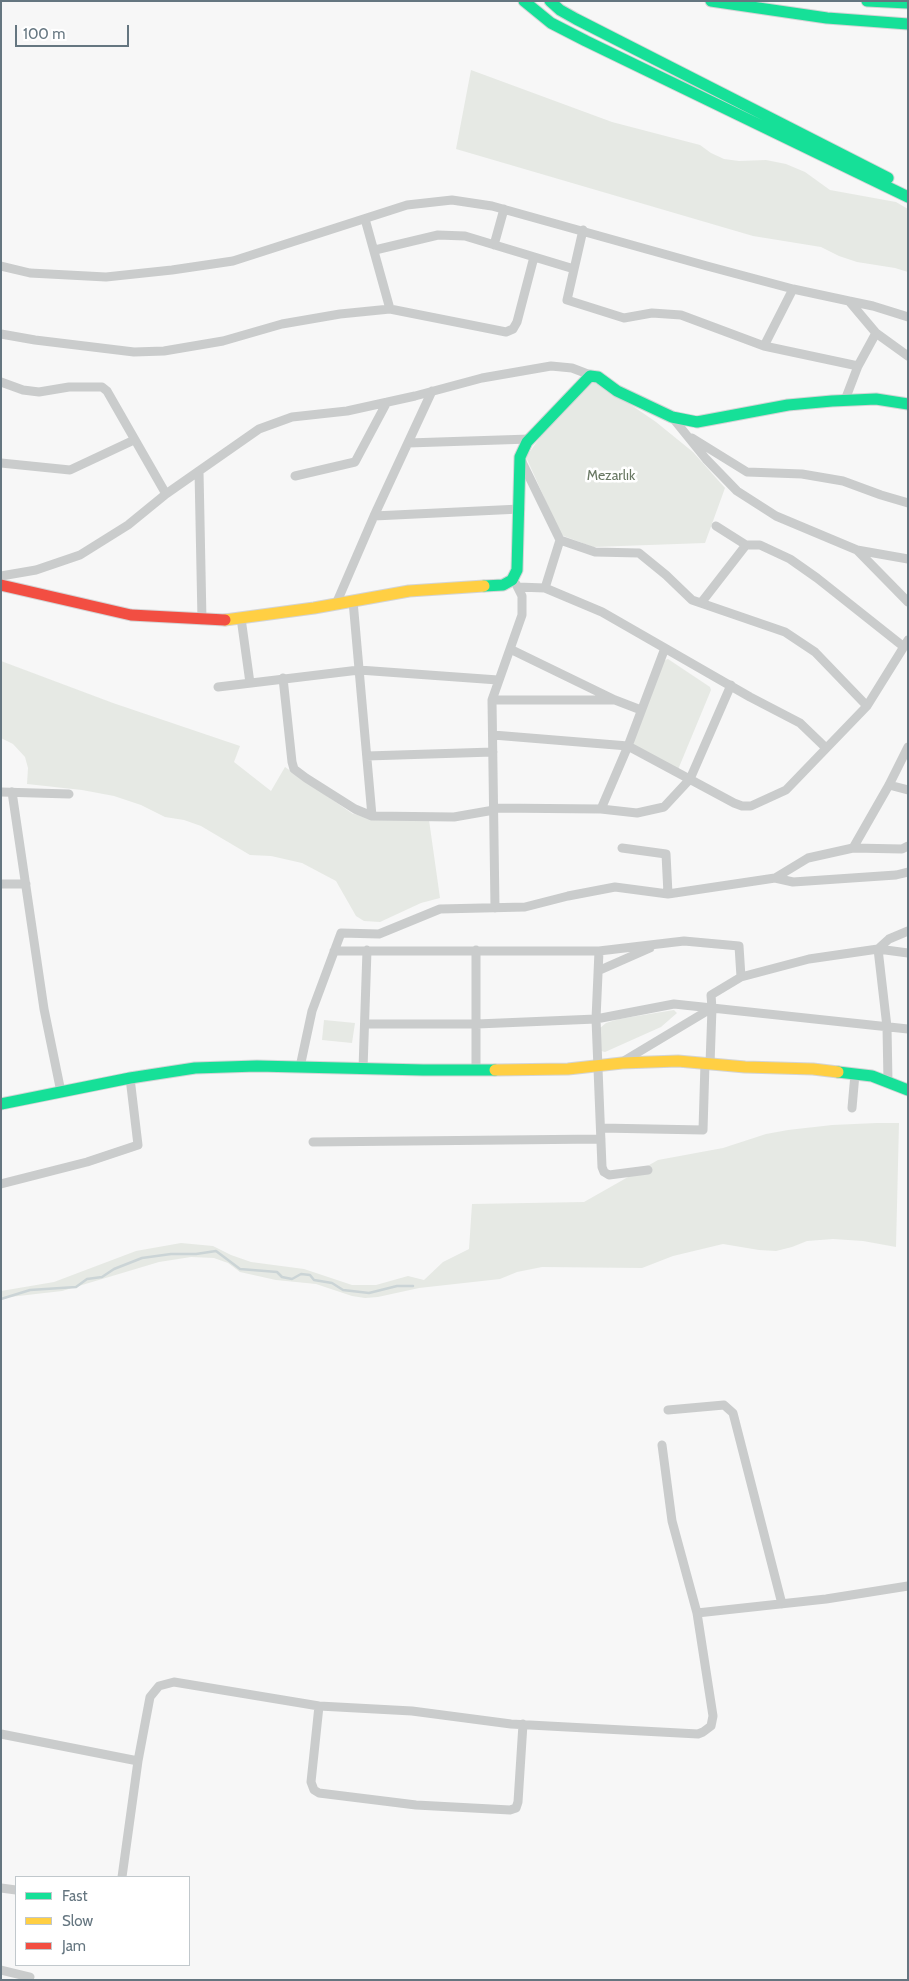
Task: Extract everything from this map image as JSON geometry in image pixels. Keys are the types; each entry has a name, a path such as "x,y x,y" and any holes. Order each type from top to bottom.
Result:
{"main road":[{"path":"524,1 551,23 586,41 908,197"},
{"path":"550,1 560,10 592,28 908,188"},
{"path":"711,1 827,18 908,24"},
{"path":"866,1 908,3"},
{"path":"1,585 131,615 218,621 336,604 409,591 515,583 520,509 520,457 530,439 587,378 598,377 617,391 672,417 697,422 788,405 845,400 876,399 908,404"},
{"path":"1,1104 130,1078 195,1068 257,1066 363,1069 568,1069 622,1062 678,1061 813,1069 872,1076 907,1089"}],"street":[{"path":"1,266 30,273 106,277 172,270 233,261 407,204 452,200 504,209 792,289 873,306 908,317"},
{"path":"494,245 504,209"},
{"path":"366,218 390,309"},
{"path":"582,230 567,300 624,318 652,313 681,316 764,346 858,366"},
{"path":"375,250 438,235 464,236 574,269"},
{"path":"1,334 134,352 164,351 223,341 282,324 340,314 390,309 502,332 510,331 517,322 534,257"},
{"path":"764,346 792,289"},
{"path":"848,301 876,333 908,356"},
{"path":"845,400 858,366 876,333"},
{"path":"1,576 36,570 80,556 128,524 166,494 259,429 292,417 347,411 482,378 551,366 572,368 593,376"},
{"path":"1,382 23,390 39,392 69,387 102,387 107,391 166,494"},
{"path":"336,604 374,516 432,391"},
{"path":"295,476 355,462 387,402"},
{"path":"672,417 706,459 737,491 776,516 857,550 908,559"},
{"path":"686,434 747,472 802,474 843,481 908,503"},
{"path":"408,443 530,439"},
{"path":"1,463 70,470 134,440"},
{"path":"520,457 560,540 545,588"},
{"path":"199,471 202,620"},
{"path":"374,516 520,509"},
{"path":"492,735 628,746 742,806 751,806 786,790 866,706 906,643 790,559 760,545 746,545 716,526"},
{"path":"560,540 595,552 638,553 666,575 692,600 785,632 815,652 866,706"},
{"path":"701,603 746,545"},
{"path":"857,550 908,602"},
{"path":"515,583 545,588 602,612 800,723 826,748"},
{"path":"495,908 492,700 522,614 522,596 515,583"},
{"path":"353,601 372,816"},
{"path":"241,618 250,683"},
{"path":"601,809 628,746 665,648"},
{"path":"510,649 615,700 641,710"},
{"path":"218,687 360,670 498,680"},
{"path":"284,678 294,769 355,809 372,816 454,817 494,809 601,809 637,813 664,807 690,779 731,685"},
{"path":"492,700 615,700"},
{"path":"853,848 890,785 908,747"},
{"path":"367,756 493,752"},
{"path":"890,785 908,790"},
{"path":"1,792 69,794"},
{"path":"12,792 44,1009 61,1092"},
{"path":"775,878 808,858 853,848 902,849 908,846"},
{"path":"622,848 666,854 668,894"},
{"path":"300,1067 312,1011 341,933 379,934 440,909 525,907 615,887 668,894 775,878 794,882 896,875 908,872"},
{"path":"1,884 26,884"},
{"path":"878,949 889,939 908,931"},
{"path":"334,951 600,951 684,941 739,946 741,977"},
{"path":"600,970 660,944"},
{"path":"878,949 887,1027 888,1082"},
{"path":"601,1128 703,1130 712,1008 710,996 741,977 809,959 878,949 908,954"},
{"path":"363,1069 367,950"},
{"path":"476,950 476,1069"},
{"path":"600,951 596,1020 602,1167 608,1175 648,1170"},
{"path":"364,1024 477,1024 596,1020 674,1004 908,1029"},
{"path":"622,1062 712,1008"},
{"path":"852,1108 855,1074"},
{"path":"1,1184 87,1162 138,1145 130,1078"},
{"path":"313,1142 601,1139"},
{"path":"668,1410 724,1405 733,1413 782,1604"},
{"path":"122,1876 138,1761 150,1698 154,1691 166,1683 193,1684 319,1706 412,1710 523,1724 698,1734 711,1726 713,1716 697,1613 672,1521 662,1445"},
{"path":"697,1613 782,1604 908,1586"},
{"path":"319,1706 311,1782 314,1790 319,1793 416,1805 510,1810 516,1808 523,1724"},
{"path":"1,1734 138,1761"},
{"path":"1,1888 15,1890"},
{"path":"1,1970 30,1977"}],"green space":[{"path":"471,70 612,122 700,145 724,159 739,161 766,160 786,164 805,172 830,190 896,202 908,209 908,272 857,262 821,247 753,236 456,149"},
{"name":"Mezarlık","path":"596,381 656,422 693,452 725,488 705,543 593,547 561,535 526,457 548,426 589,383"},
{"path":"668,659 710,687 711,690 677,772 629,745 658,663"},
{"path":"1,661 113,703 240,746 234,762 271,791 285,767 353,814 429,820 440,898 421,903 380,922 364,921 356,916 336,881 302,863 271,856 250,855 201,826 184,820 165,817 141,805 114,796 82,790 27,784 28,768 25,757 13,744 1,738"},
{"path":"674,1010 677,1013 661,1027 605,1052 601,1051 600,1028 606,1023"},
{"path":"324,1020 355,1023 352,1043 322,1040"},
{"path":"899,1123 896,1247 863,1241 833,1239 807,1241 776,1251 723,1244 673,1256 642,1268 542,1267 517,1272 500,1279 419,1288 365,1298 352,1296 316,1284 276,1280 240,1272 228,1263 214,1258 191,1257 159,1262 62,1291 1,1298 1,1291 54,1282 136,1251 181,1243 213,1246 251,1262 304,1269 352,1285 376,1285 408,1276 424,1280 443,1262 469,1249 472,1204 584,1202 658,1160 723,1148 766,1134 788,1130 832,1125"}],"waterway":[{"path":"1,1299 30,1290 76,1287 87,1279 102,1277 114,1269 142,1258 216,1251 240,1269 277,1272 282,1277 292,1279 301,1274 310,1275 314,1280 332,1283 343,1290 369,1293 397,1286 413,1286"}],"traffic: fast":[{"path":"524,1 551,23 586,41 908,197"},
{"path":"550,1 560,10 576,19 888,178"},
{"path":"711,1 827,18 908,24"},
{"path":"867,1 908,3"},
{"path":"484,586 503,585 512,580 517,570 520,457 527,442 590,376 598,377 617,391 672,417 697,422 788,405 832,401 876,399 908,404"},
{"path":"1,1104 130,1078 195,1068 257,1066 495,1070"},
{"path":"838,1072 872,1076 908,1090"}],"traffic: slow":[{"path":"225,620 314,608 409,591 484,586"},
{"path":"495,1070 568,1069 622,1063 678,1061 838,1072"}],"traffic: jam":[{"path":"1,585 131,615 225,620"}]}
